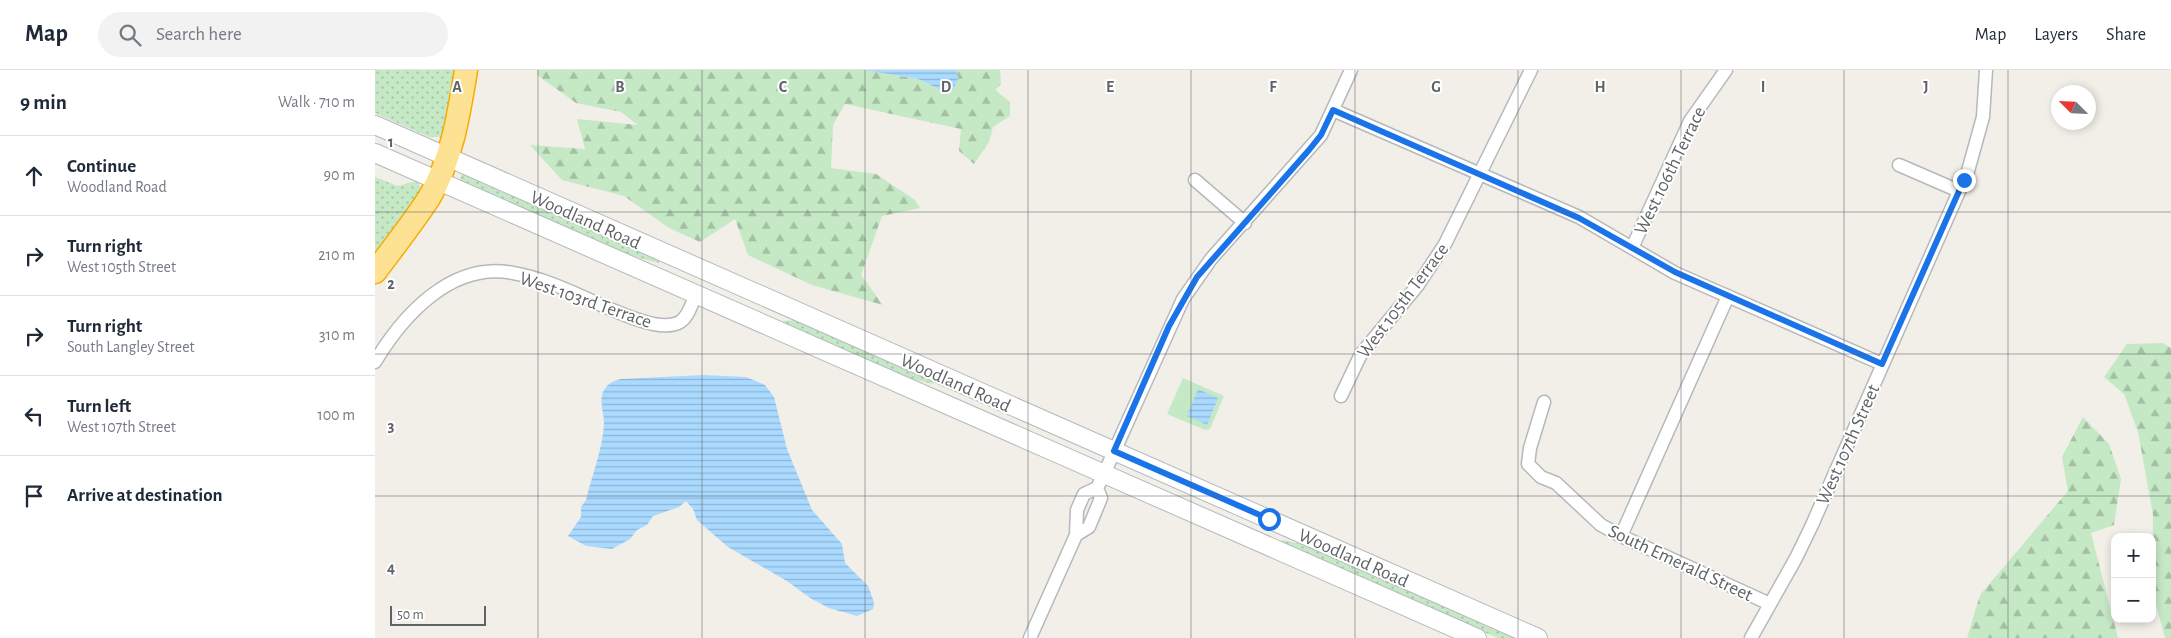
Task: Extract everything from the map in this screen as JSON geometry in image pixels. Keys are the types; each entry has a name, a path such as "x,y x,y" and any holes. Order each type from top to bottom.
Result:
{"highway":[{"path":"375,272 429,197 437,180 447,157 455,130 466,70"}],"main road":[{"name":"Woodland Road","path":"375,125 1538,638"},
{"name":"Woodland Road","path":"375,153 696,294 1101,481 1477,638"},
{"path":"733,311 776,303"}],"street":[{"path":"1030,638 1076,535 1077,510 1084,494 1101,481 1183,299 1211,259 1245,223 1321,135 1351,70"},
{"name":"West 105th Terrace","path":"1341,396 1361,354 1417,285 1445,244 1491,147 1511,116 1531,70"},
{"name":"West 106th Terrace","path":"1632,248 1690,121 1726,70"},
{"name":"West 107th Street","path":"1751,638 1812,525 1959,191 1977,146 1985,101 1986,70"},
{"path":"1333,110 1579,218 1675,272 1882,364"},
{"path":"1899,165 1959,191"},
{"path":"1195,180 1245,223"},
{"name":"West 103rd Terrace","path":"375,362 394,332 427,298 451,283 472,275 495,271 523,275 621,314 659,325 677,324 683,320 696,294"},
{"path":"1621,536 1728,296"},
{"name":"South Emerald Street","path":"1544,402 1530,448 1528,464 1541,477 1556,483 1601,525 1770,604"}],"green space":[{"path":"375,70 459,70 444,134 441,137 429,137 375,113"},
{"path":"537,70 864,70 918,79 943,91 958,79 956,70 1000,70 1001,84 995,90 1010,102 1010,116 993,127 989,142 974,164 959,151 961,129 845,104 833,125 831,168 876,174 915,200 920,208 882,216 861,275 883,305 812,285 748,255 735,219 700,242 669,228 624,196 562,180 530,145 585,149 577,119 638,125 621,112 576,103 537,75"},
{"path":"462,173 660,259 659,263 625,254 459,182"},
{"path":"375,177 398,186 416,181 422,188 375,255"},
{"path":"798,320 934,381 933,384 904,377 783,324 784,321"},
{"path":"2163,343 2171,348 2171,638 2165,638 2156,604 2156,533 2153,533 2153,515 2138,432 2124,394 2104,377 2127,344"},
{"path":"1183,378 1224,396 1210,429 1205,430 1167,414"},
{"path":"2083,417 2109,444 2121,479 2114,525 2091,533 2111,611 2111,623 2114,623 2118,638 1967,638 1980,595 2068,491 2062,457"},
{"path":"1282,540 1311,546 1519,638 1498,638 1280,544"}],"water":[{"path":"864,70 956,70 958,79 952,91 943,91 918,79"},
{"path":"704,375 746,377 765,385 774,397 787,449 812,510 842,544 845,563 868,586 874,602 873,609 857,616 829,608 810,598 787,581 728,547 697,520 693,509 686,501 679,507 653,516 647,525 637,530 630,539 612,549 586,546 568,536 581,517 581,507 586,500 599,452 604,423 601,400 606,387 612,382 621,379"},
{"path":"1198,389 1218,398 1207,425 1187,416"}],"route":[{"path":"1269,519 1114,451 1169,326 1197,277 1309,150 1321,135 1333,110 1579,218 1675,272 1882,364 1964,180"}]}
